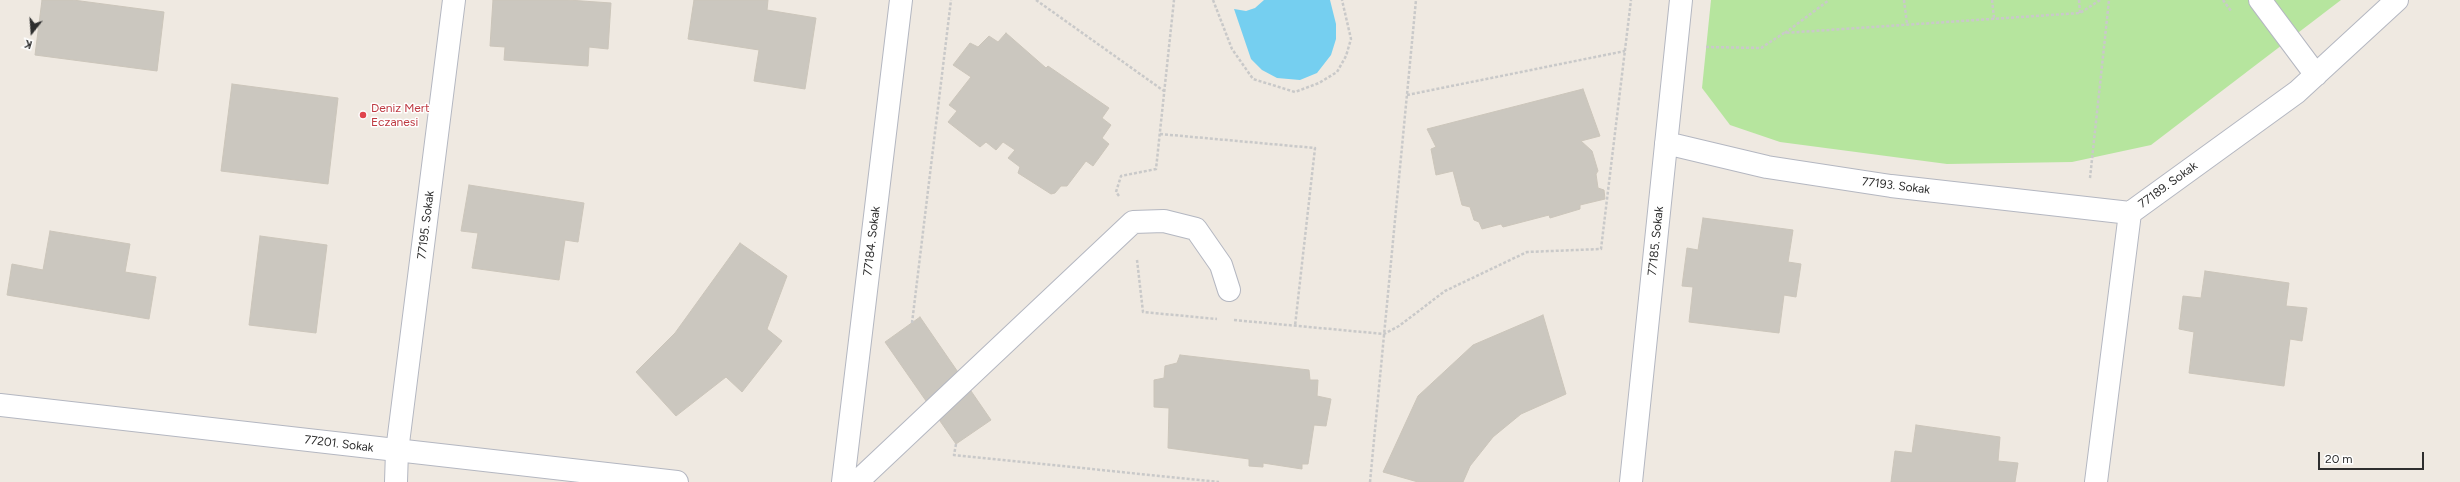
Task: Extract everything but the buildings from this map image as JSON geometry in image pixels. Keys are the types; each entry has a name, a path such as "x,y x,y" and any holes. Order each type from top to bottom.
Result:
{"street":[{"name":"77195. Sokak","path":"396,482 397,451 454,0"},
{"name":"77184. Sokak","path":"842,482 901,0"},
{"name":"77185. Sokak","path":"1631,482 1681,0"},
{"path":"2260,0 2316,75"},
{"name":"77189. Sokak","path":"2096,482 2130,213 2297,92 2397,0"},
{"name":"77193. Sokak","path":"1666,143 1767,167 1890,186 2130,213"},
{"path":"857,482 1133,222 1164,221 1196,229 1221,265 1229,290"},
{"name":"77201. Sokak","path":"0,405 677,482"}],"path":[{"path":"912,323 952,0"},
{"path":"1036,0 1164,91"},
{"path":"1116,192 1121,176 1156,169 1174,0"},
{"path":"1213,0 1232,48 1253,79 1295,92 1319,83 1337,72 1346,56 1351,39 1342,0"},
{"path":"1370,482 1416,0"},
{"path":"1384,334 1398,326 1445,291 1527,252 1601,248 1631,0"},
{"path":"1676,47 1761,48 1829,0"},
{"path":"1904,0 1907,24"},
{"path":"1992,0 1994,18"},
{"path":"2079,0 2080,13"},
{"path":"1784,33 2080,13 2100,0"},
{"path":"2086,208 2109,0"},
{"path":"1407,95 1625,51"},
{"path":"1160,134 1315,148 1295,326"},
{"path":"956,444 954,455 1219,482"}],"green space":[{"path":"1711,0 2341,0 2151,145 2072,162 1947,164 1780,142 1730,125 1702,88"}],"water":[{"path":"1264,0 1330,0 1336,24 1336,39 1331,55 1317,73 1300,80 1277,78 1262,70 1251,59 1234,9 1246,11 1255,8"}],"place":[{"name":"Deniz Mert Eczanesi","path":"363,115"}]}
